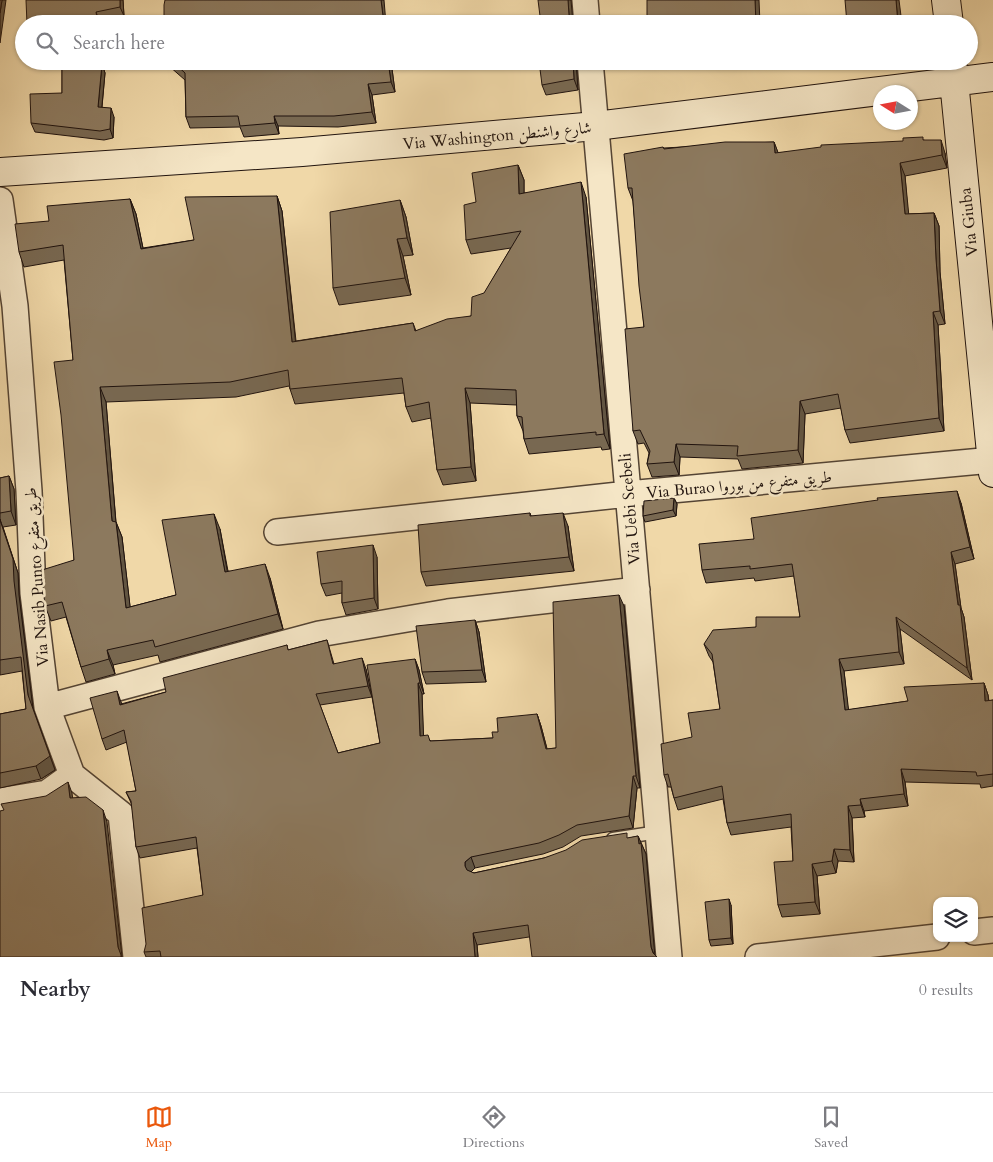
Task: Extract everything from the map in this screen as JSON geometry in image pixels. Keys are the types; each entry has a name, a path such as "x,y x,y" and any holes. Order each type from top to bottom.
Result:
{"street":[{"path":"585,0 586,15"},
{"path":"946,0 947,15"},
{"name":"Via Uebi Scebeli","path":"591,70 669,957"},
{"name":"Via Washington شارع واشنطن","path":"0,172 302,152 596,126 953,71 993,77"},
{"name":"Via Giuba","path":"953,71 993,465"},
{"name":"Via Nasib Punto طريق متفرع","path":"0,200 15,306 29,491 34,593 47,707 72,775"},
{"name":"Via Burao طريق متفرع من بوروا","path":"277,532 628,494 993,465"},
{"path":"47,707 319,634 448,612 637,590"},
{"path":"0,800 47,793 72,775 121,814 136,957"},
{"path":"978,932 993,930"},
{"path":"758,957 933,937"}],"lane":[{"path":"602,841 658,832"}],"building":[{"path":"26,0 120,0 120,7 96,12 96,15 27,15"},
{"path":"165,0 381,0 383,15 164,15"},
{"path":"538,0 568,0 569,15 540,15"},
{"path":"647,0 755,0 756,15 647,15"},
{"path":"845,0 896,0 897,15 846,15"},
{"path":"62,70 101,70 98,107 111,108 110,129 100,131 31,123 30,94 62,93"},
{"path":"182,70 389,70 391,82 368,84 372,112 334,116 274,116 275,123 240,126 238,116 186,117 185,73"},
{"path":"540,70 574,70 574,79 542,85"},
{"path":"923,137 923,140 941,140 942,155 900,163 905,214 934,213 940,311 933,312 939,418 845,430 838,394 800,401 798,450 737,456 738,446 676,444 674,462 647,464 650,451 640,430 633,431 625,329 644,327 632,188 628,188 624,154 663,147 664,149 725,142 774,142 775,153 821,147 821,145 903,141 903,138"},
{"path":"518,165 519,194 581,182 604,434 596,435 596,432 524,439 522,417 517,416 516,390 465,388 471,467 437,470 429,402 406,407 402,378 290,389 288,370 230,382 100,387 112,521 116,522 126,608 176,595 162,520 214,514 225,572 265,564 278,614 155,647 153,640 107,650 109,659 81,667 62,602 45,606 42,577 42,570 74,560 61,415 54,362 73,360 63,245 19,252 15,224 49,221 47,206 130,199 141,249 194,240 185,197 277,196 292,342 413,323 415,331 447,319 471,316 472,297 484,293 521,231 466,240 464,205 476,202 472,173"},
{"path":"400,200 407,238 397,239 405,278 333,288 330,212"},
{"path":"9,476 11,511 0,513 0,478"},
{"path":"957,491 970,547 951,552 958,605 960,605 967,668 896,617 899,652 839,659 845,710 908,701 904,687 984,683 985,701 993,700 993,774 977,776 976,772 901,769 904,794 860,799 861,805 848,806 850,850 834,849 832,861 812,864 815,902 778,905 774,862 793,861 791,814 727,823 722,786 674,798 668,774 664,775 661,744 692,737 688,713 720,709 712,654 704,644 713,630 756,627 756,617 800,617 792,564 750,569 750,566 702,570 699,544 754,539 751,518 878,500 877,498"},
{"path":"674,498 673,510 643,516 644,501"},
{"path":"530,513 530,516 563,513 569,557 421,572 418,525"},
{"path":"0,520 13,559 28,695 50,756 36,766 0,773 0,714 26,709 21,657 0,660"},
{"path":"373,545 374,598 342,603 342,581 321,584 317,552"},
{"path":"619,595 636,776 633,776 629,816 577,825 539,843 471,857 465,862 465,866 467,870 474,873 544,858 566,850 582,840 627,833 627,838 638,836 639,844 641,843 651,947 657,957 532,957 528,925 473,933 475,957 161,957 160,951 144,952 146,944 142,908 203,895 196,837 136,847 131,801 126,792 136,791 124,730 102,739 90,698 117,691 120,705 166,692 163,678 287,645 288,650 327,640 333,664 362,658 368,686 316,694 338,753 380,743 367,665 415,659 420,683 418,683 420,736 428,735 430,741 493,738 492,732 498,732 497,718 537,714 546,749 556,748 553,602"},
{"path":"475,620 482,670 422,672 416,626"},
{"path":"68,782 70,798 86,797 103,810 118,947 121,957 0,957 0,811 4,810 1,804 46,796"},
{"path":"729,899 731,938 709,940 705,902"}]}
